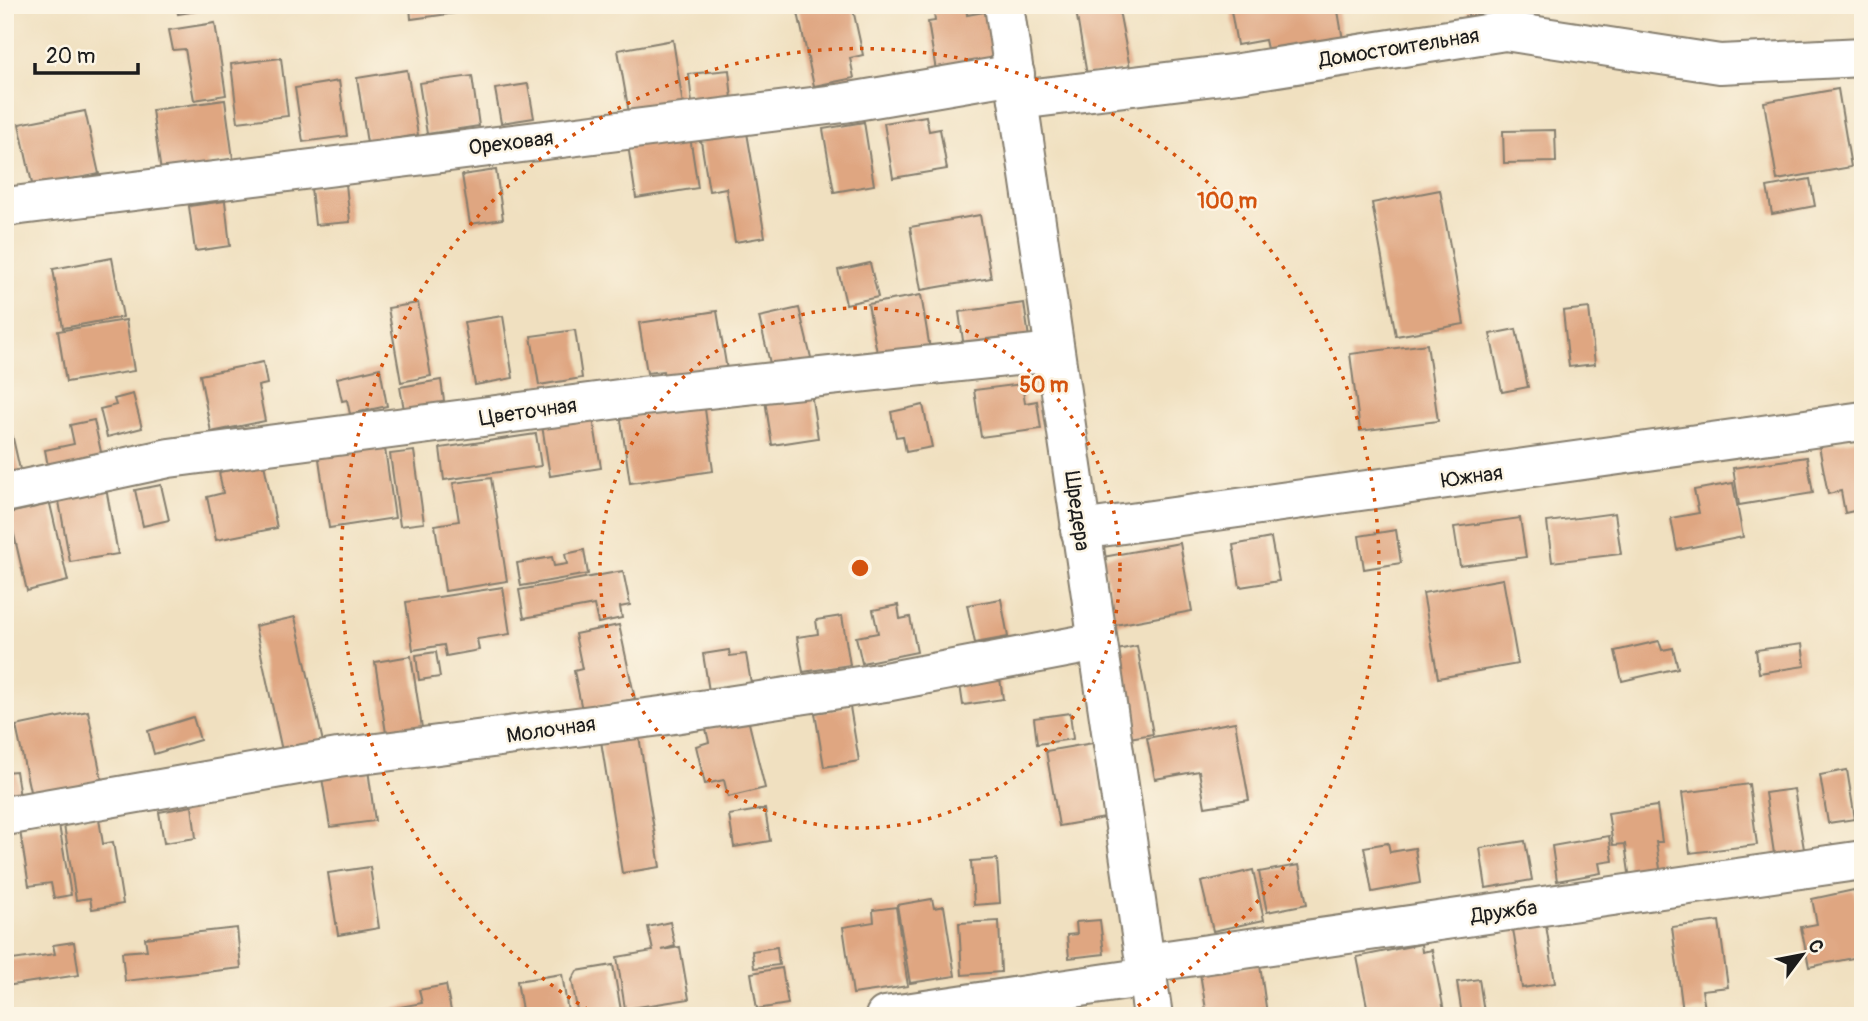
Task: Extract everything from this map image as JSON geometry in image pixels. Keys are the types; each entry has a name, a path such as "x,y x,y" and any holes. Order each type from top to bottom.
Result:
{"street":[{"name":"Шредера","path":"1004,5 1153,1016"},
{"name":"Домостоительная","path":"1017,87 1239,73 1505,31 1720,64 1863,57"},
{"name":"Ореховая","path":"5,207 844,103 1017,87"},
{"name":"Цветочная","path":"5,493 169,458 642,396 1054,352"},
{"name":"Южная","path":"1080,530 1863,421"},
{"name":"Молочная","path":"5,816 338,758 647,718 886,682 1097,642"},
{"name":"Дружба","path":"885,1016 1147,970 1863,860"}],"building":[{"path":"176,5 219,5 220,7 178,14"},
{"path":"410,5 463,5 464,12 411,19"},
{"path":"810,5 852,5 863,55 850,58 854,78 814,86 797,8"},
{"path":"933,5 966,5 967,15 990,11 999,67 937,77 928,22 935,21"},
{"path":"1075,5 1118,5 1130,68 1087,75"},
{"path":"1230,5 1337,5 1343,40 1268,53 1265,40 1237,45"},
{"path":"1466,5 1491,5 1493,14 1469,18"},
{"path":"215,23 226,95 194,100 185,49 173,50 169,30"},
{"path":"673,40 683,105 629,113 618,50"},
{"path":"281,58 288,116 238,122 231,64"},
{"path":"407,70 418,135 367,143 357,78"},
{"path":"729,70 732,99 692,104 689,74"},
{"path":"472,76 479,126 427,134 419,83"},
{"path":"339,81 347,136 303,142 295,88"},
{"path":"528,84 534,118 501,123 495,89"},
{"path":"1838,89 1851,167 1777,180 1764,102"},
{"path":"225,100 233,159 208,162 211,177 161,172 152,110"},
{"path":"85,111 99,174 33,188 19,124"},
{"path":"926,116 929,131 940,129 947,169 893,178 884,123"},
{"path":"864,122 874,185 834,192 823,129"},
{"path":"746,127 765,237 735,242 726,188 709,191 700,135"},
{"path":"689,130 698,188 636,198 627,138"},
{"path":"1555,130 1556,162 1504,163 1503,131"},
{"path":"496,170 503,219 470,224 462,175"},
{"path":"1810,179 1815,206 1772,214 1767,187"},
{"path":"346,184 350,222 315,225 311,188"},
{"path":"1440,190 1464,324 1396,336 1372,203"},
{"path":"225,201 230,246 195,251 189,206"},
{"path":"980,215 991,278 921,290 910,227"},
{"path":"112,258 123,317 63,328 53,269"},
{"path":"870,263 878,297 846,304 838,270"},
{"path":"921,295 930,349 878,358 868,304"},
{"path":"418,303 431,376 401,382 388,308"},
{"path":"1024,303 1030,345 965,355 959,312"},
{"path":"799,308 813,366 773,376 759,317"},
{"path":"1589,308 1595,364 1569,367 1563,311"},
{"path":"717,311 727,370 664,380 663,371 647,373 639,323"},
{"path":"503,316 513,378 475,385 464,322"},
{"path":"126,320 134,371 66,382 58,331"},
{"path":"1516,329 1528,387 1502,392 1490,334"},
{"path":"575,330 582,378 539,385 531,336"},
{"path":"1427,344 1438,421 1360,431 1350,354"},
{"path":"263,362 267,384 258,386 265,421 211,432 200,375"},
{"path":"380,368 387,406 350,414 347,400 342,401 337,378"},
{"path":"441,380 445,408 405,415 400,387"},
{"path":"1022,384 1025,403 1037,401 1041,429 981,437 974,390"},
{"path":"811,393 818,438 772,445 765,400"},
{"path":"133,394 142,428 107,437 100,409 116,405 114,399"},
{"path":"704,401 713,471 630,483 620,413"},
{"path":"5,403 21,474 5,477"},
{"path":"923,405 932,447 906,452 903,436 896,437 891,412"},
{"path":"592,412 601,468 550,476 541,419"},
{"path":"94,420 103,461 49,472 45,450 74,444 70,425"},
{"path":"536,434 541,466 444,480 440,448"},
{"path":"1863,438 1863,509 1845,513 1841,491 1828,494 1819,446"},
{"path":"384,442 395,518 329,528 318,452"},
{"path":"414,451 424,523 400,526 390,454"},
{"path":"1807,457 1813,493 1739,505 1733,468"},
{"path":"264,464 277,528 216,540 207,497 223,493 219,472"},
{"path":"491,478 507,581 445,591 435,525 459,521 453,483"},
{"path":"1733,483 1743,537 1677,550 1671,518 1699,513 1694,490"},
{"path":"161,485 169,520 143,526 135,490"},
{"path":"106,488 118,554 70,562 58,496"},
{"path":"50,504 68,581 27,591 9,513"},
{"path":"1615,513 1621,554 1552,562 1547,522"},
{"path":"1520,518 1526,557 1460,566 1454,527"},
{"path":"1396,530 1401,563 1364,569 1359,536"},
{"path":"1271,538 1279,581 1240,587 1233,545"},
{"path":"1180,543 1192,611 1115,625 1103,557"},
{"path":"584,550 588,574 521,586 517,563 552,557 554,566 567,564 565,554"},
{"path":"623,571 630,605 620,607 622,618 598,623 594,605 524,618 519,590"},
{"path":"1503,579 1518,664 1438,678 1423,593"},
{"path":"503,587 510,634 477,639 479,650 446,656 444,645 413,650 406,602"},
{"path":"1001,599 1008,637 975,643 967,605"},
{"path":"898,605 900,619 910,617 917,652 862,663 856,637 878,633 873,610"},
{"path":"842,616 850,665 803,672 797,637 818,634 816,620"},
{"path":"295,617 325,751 284,760 255,626"},
{"path":"619,625 635,699 582,710 574,671 582,669 575,634"},
{"path":"1659,641 1662,650 1673,648 1678,668 1622,681 1615,651"},
{"path":"1802,644 1805,666 1759,673 1756,650"},
{"path":"1137,646 1153,734 1123,739 1107,652"},
{"path":"729,650 730,656 746,654 751,683 709,691 703,654"},
{"path":"436,652 440,677 419,680 416,655"},
{"path":"411,656 422,728 386,733 375,662"},
{"path":"999,672 1003,699 963,705 959,678"},
{"path":"850,707 859,761 824,767 815,713"},
{"path":"88,711 102,781 31,796 16,726"},
{"path":"1070,713 1073,739 1037,744 1034,718"},
{"path":"193,717 200,740 154,754 148,731"},
{"path":"748,719 765,788 728,797 724,780 705,784 696,746 709,742 706,729"},
{"path":"1235,722 1249,800 1205,807 1199,771 1155,779 1147,738"},
{"path":"639,736 660,867 622,873 601,741"},
{"path":"1093,743 1105,818 1059,826 1046,751"},
{"path":"367,762 375,821 330,827 322,778"},
{"path":"1847,770 1855,819 1828,823 1820,775"},
{"path":"16,771 21,804 5,806 5,772"},
{"path":"1749,784 1757,845 1690,853 1682,793"},
{"path":"1794,789 1805,855 1775,860 1765,793"},
{"path":"192,806 196,838 164,843 159,812"},
{"path":"1657,806 1662,842 1656,842 1661,875 1630,880 1625,844 1613,845 1608,813"},
{"path":"765,809 770,841 734,847 729,815"},
{"path":"99,819 103,844 113,842 123,904 92,909 90,898 76,900 64,825"},
{"path":"59,825 71,895 54,898 51,883 29,886 20,831"},
{"path":"1609,836 1613,861 1599,863 1601,873 1557,881 1552,846"},
{"path":"1525,841 1532,880 1486,888 1480,848"},
{"path":"1388,843 1390,852 1415,848 1420,883 1372,892 1364,847"},
{"path":"997,859 1000,903 974,905 971,861"},
{"path":"1299,865 1307,904 1267,912 1259,872"},
{"path":"370,867 379,928 338,935 328,873"},
{"path":"1253,870 1264,920 1213,931 1201,882"},
{"path":"1854,890 1863,931 1863,956 1809,967 1801,927 1817,924 1812,899"},
{"path":"932,899 934,908 944,906 955,976 910,983 897,905"},
{"path":"896,907 908,986 853,994 843,927 874,922 873,910"},
{"path":"1100,920 1104,954 1069,958 1067,935 1077,934 1076,922"},
{"path":"999,921 1001,972 962,975 959,923"},
{"path":"1719,921 1728,987 1702,990 1705,1009 1683,1012 1672,927"},
{"path":"670,922 675,946 662,950 680,947 689,999 625,1009 617,957 653,951 648,927"},
{"path":"1546,925 1555,983 1522,988 1513,929"},
{"path":"237,928 241,968 125,981 122,952 147,950 145,938"},
{"path":"74,942 79,975 5,986 5,961 55,954 53,945"},
{"path":"1421,944 1422,952 1432,950 1445,1016 1369,1016 1357,957"},
{"path":"777,947 779,965 754,968 752,951"},
{"path":"613,965 622,1016 578,1016 572,980 577,971"},
{"path":"1260,965 1267,1014 1207,1016 1200,973"},
{"path":"782,968 788,1004 757,1009 751,973"},
{"path":"562,974 568,1012 556,1016 523,1016 517,981"},
{"path":"1479,979 1484,1012 1462,1015 1457,982"},
{"path":"446,985 452,1016 390,1016 389,1009 422,1003 419,990"}]}
